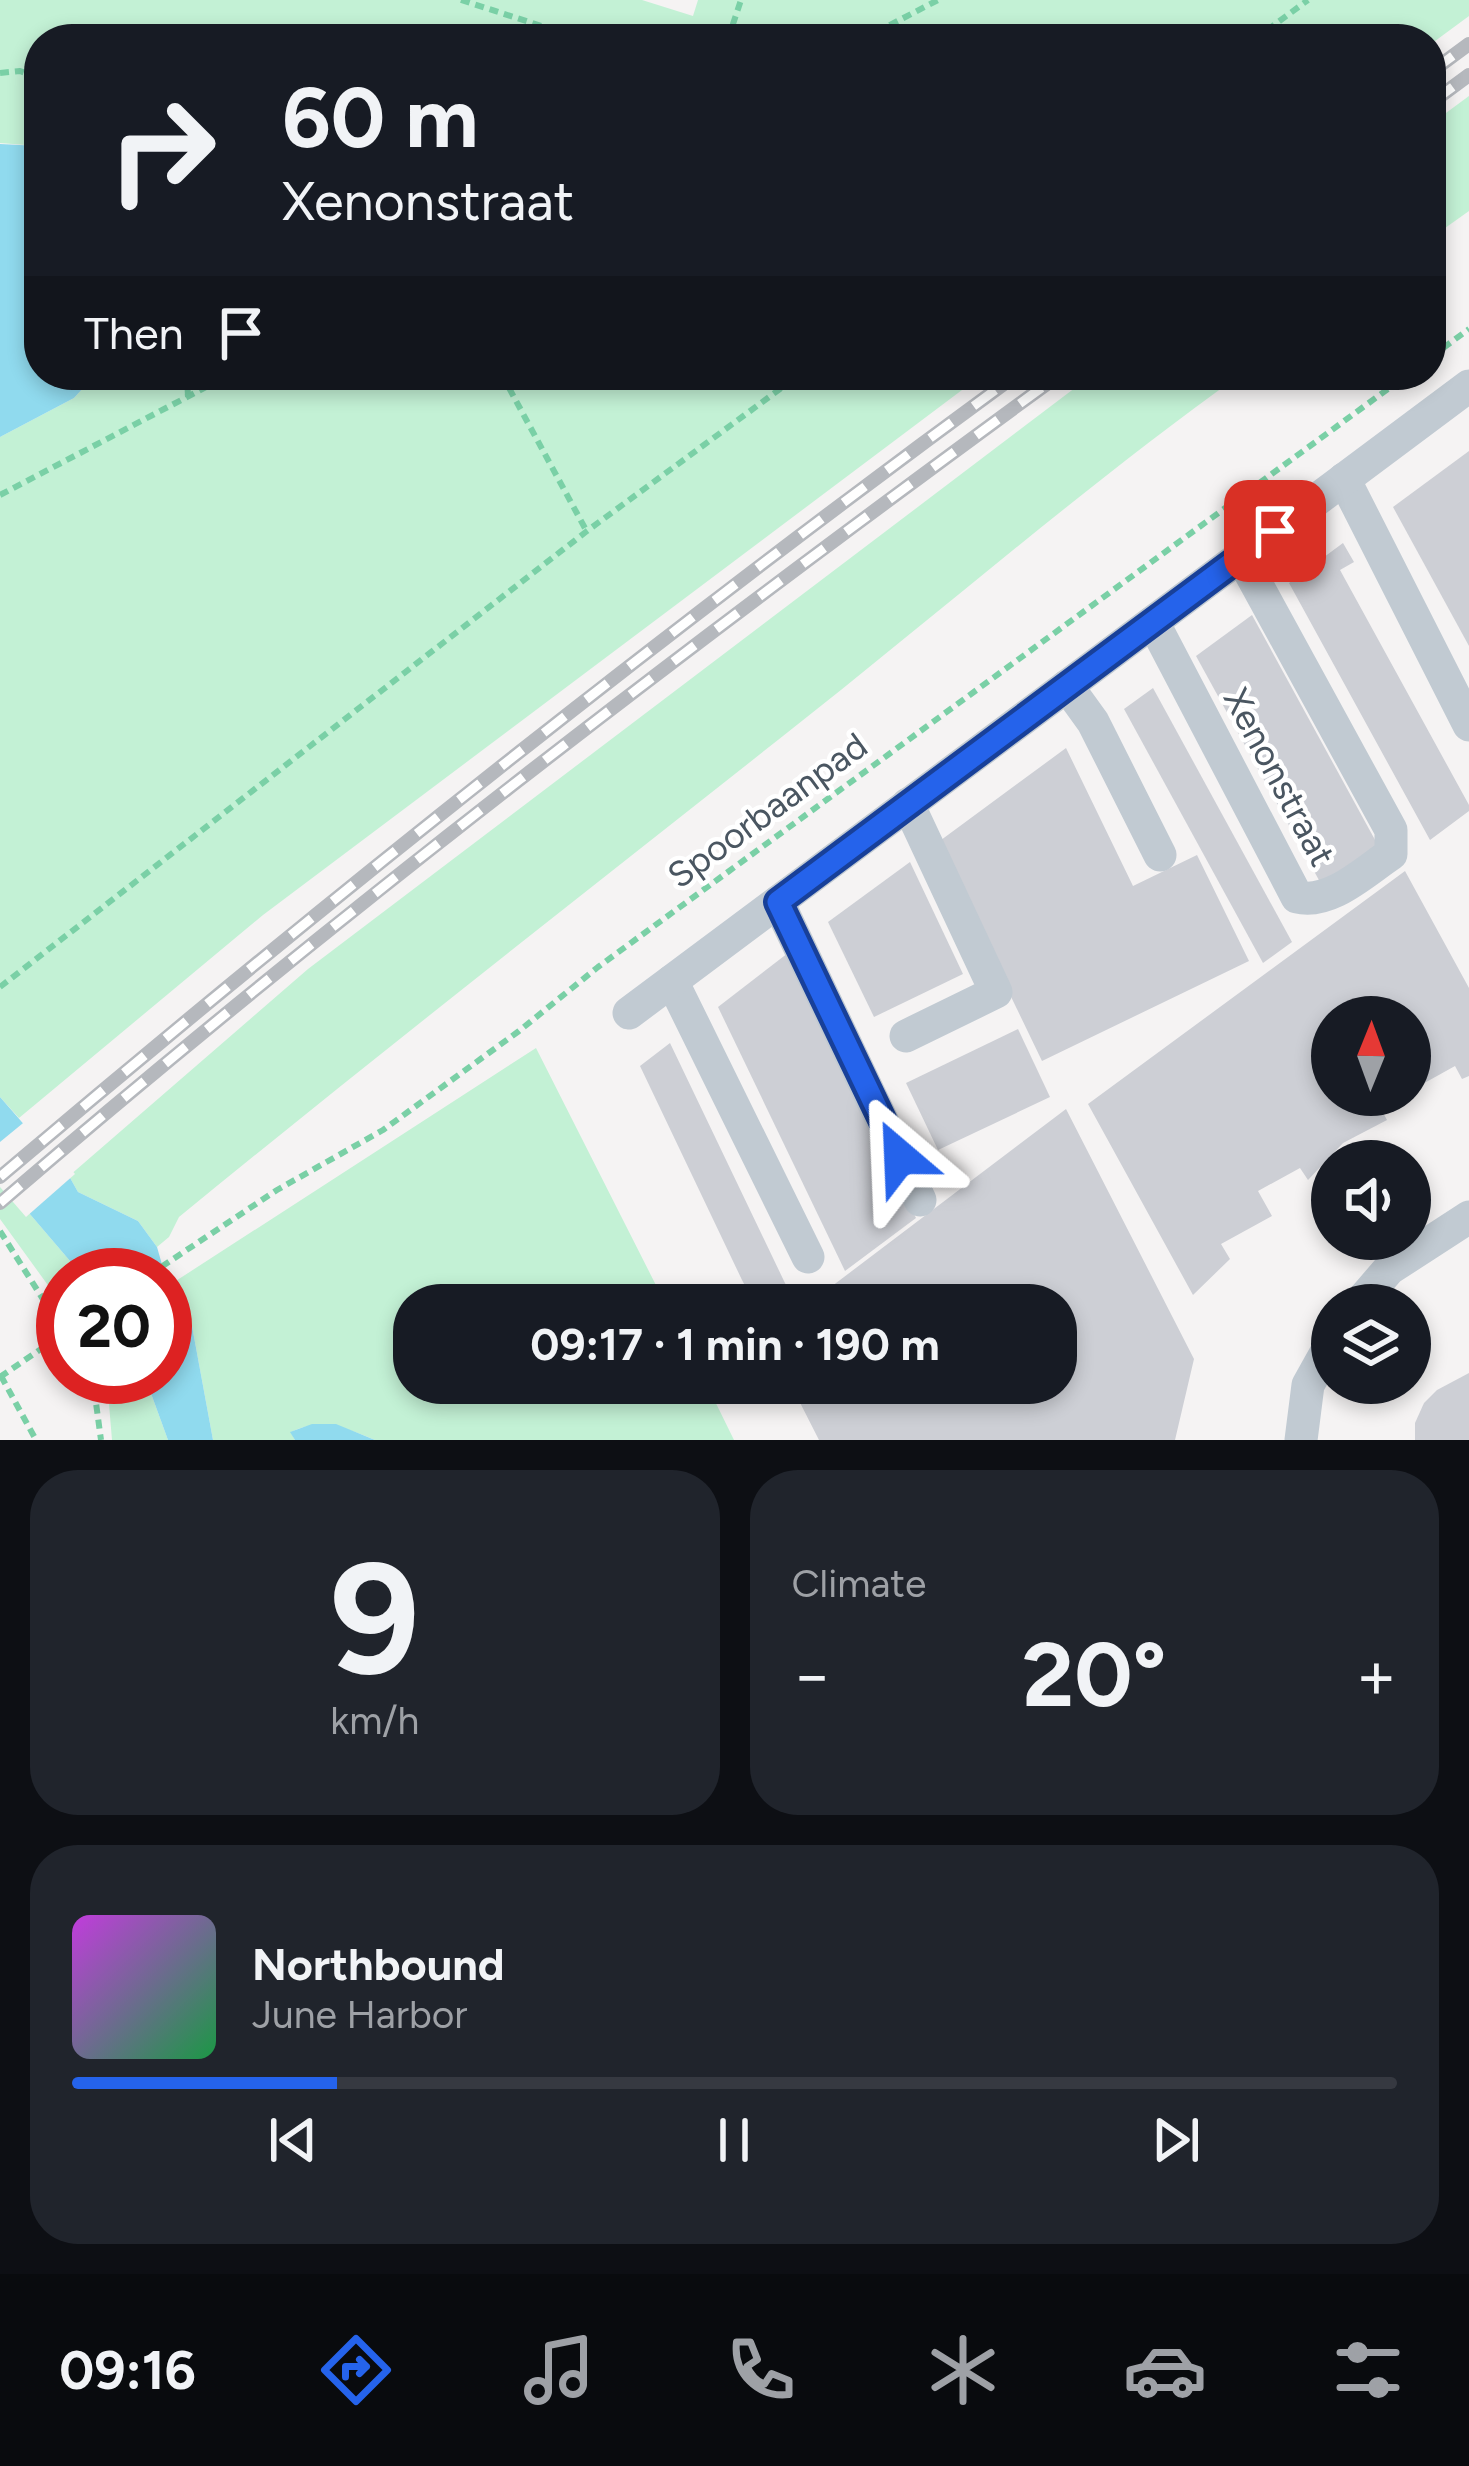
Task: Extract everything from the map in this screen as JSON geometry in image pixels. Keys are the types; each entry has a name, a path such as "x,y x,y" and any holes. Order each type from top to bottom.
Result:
{"street":[{"path":"629,1013 1469,386"},
{"path":"1344,479 1469,725"},
{"name":"Xenonstraat","path":"1153,622 1297,896 1308,899 1329,894 1391,854 1391,830 1241,556"},
{"path":"1067,686 1093,722 1160,855"},
{"path":"906,1036 996,992 908,804"},
{"path":"778,902 920,1200"},
{"path":"672,982 808,1257"},
{"path":"1376,1284 1388,1269 1469,1217"},
{"path":"1301,1440 1311,1380"}],"path":[{"path":"460,0 535,24"},
{"path":"892,24 938,0"},
{"path":"1275,24 1308,0"},
{"path":"188,390 188,397"},
{"path":"0,495 201,390"},
{"path":"510,390 587,531"},
{"path":"0,987 587,531 779,390"},
{"name":"Spoorbaanpad","path":"187,1248 383,1130 1387,390"},
{"path":"0,1231 36,1289"},
{"path":"36,1351 1,1376 36,1440"},
{"path":"96,1404 101,1440"}],"green space":[{"path":"0,0 642,0 693,16 698,0 1469,0 1469,16 1446,33 1446,24 24,24 24,145 0,143"},
{"path":"1469,96 1469,211 1446,227 1446,113"},
{"path":"81,390 962,390 263,915 19,1118 0,1097 0,437"},
{"path":"1072,390 1219,390 1066,507 329,1096 179,1217 169,1237 157,1247 138,1221 78,1192 69,1176 308,969"},
{"path":"536,1048 655,1284 393,1284 393,1404 716,1404 734,1440 375,1440 344,1428 313,1425 291,1432 295,1440 213,1440 192,1326 192,1270"},
{"path":"0,1179 59,1248 36,1248 36,1269 0,1219"},
{"path":"109,1404 155,1404 168,1440 112,1440"}],"water":[{"path":"0,144 24,145 24,390 81,390 0,437"},
{"path":"0,1097 78,1192 138,1221 157,1248 59,1248 0,1179"},
{"path":"192,1326 213,1440 168,1440 155,1404 192,1404"},
{"path":"312,1424 336,1424 375,1440 295,1440 290,1432"}],"pier":[{"path":"28,1119 75,1174 26,1217 0,1187 0,1142"}],"building":[{"path":"1469,451 1469,646 1393,507"},
{"path":"1343,543 1354,562 1340,570 1469,805 1469,811 1430,840 1289,583"},
{"path":"1252,615 1380,849 1320,882 1196,656"},
{"path":"1153,688 1292,942 1263,963 1124,709"},
{"path":"1066,748 1133,886 1197,855 1249,961 1042,1061 937,843"},
{"path":"910,862 963,974 874,1017 828,922"},
{"path":"1405,871 1469,988 1469,1076 1462,1079 1455,1066 1431,1079 1431,996 1311,996 1311,1116 1385,1116 1387,1120 1349,1140 1311,1140 1311,1177 1308,1180 1300,1168 1258,1191 1272,1216 1221,1244 1230,1259 1193,1295 1088,1104"},
{"path":"788,953 916,1218 845,1271 718,1007"},
{"path":"1018,1029 1050,1097 938,1150 906,1083"},
{"path":"670,1043 786,1284 744,1284 640,1066"},
{"path":"1066,1109 1194,1359 1175,1440 819,1440 801,1404 1077,1404 1077,1284 835,1284"},
{"path":"1469,1373 1469,1440 1415,1440 1415,1423 1437,1390"}],"railway":[{"path":"1446,61 1469,44"},
{"path":"1446,92 1469,75"},
{"path":"0,1177 501,767 996,390"},
{"path":"0,1203 521,778 1039,390"}],"route":[{"path":"900,1157 778,902 1275,531"}]}
